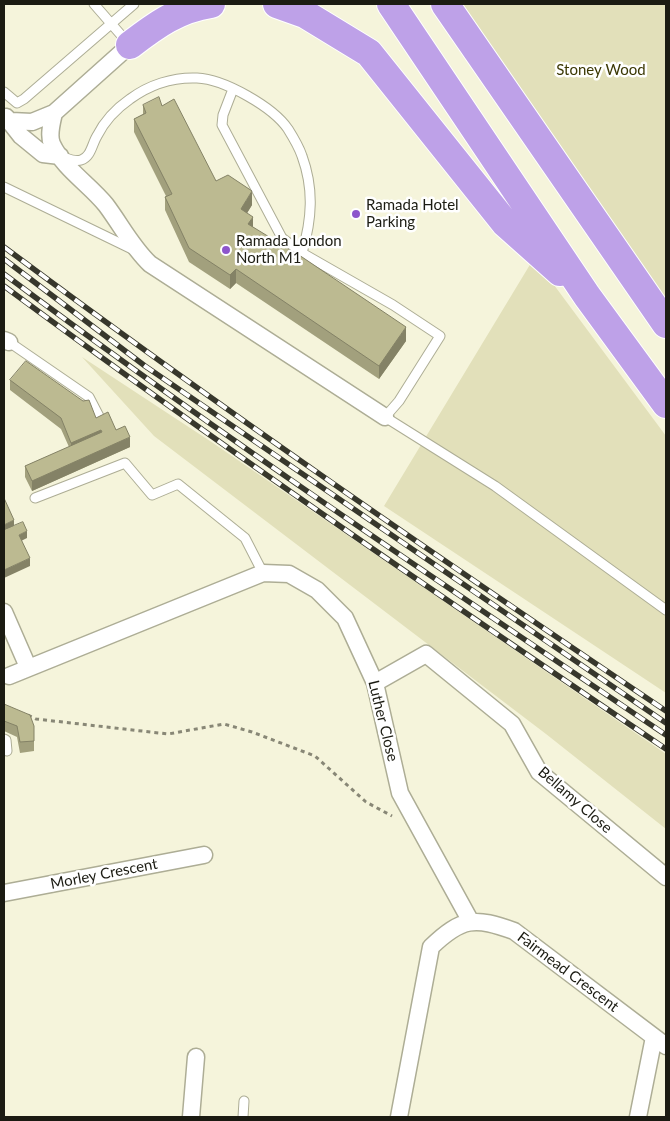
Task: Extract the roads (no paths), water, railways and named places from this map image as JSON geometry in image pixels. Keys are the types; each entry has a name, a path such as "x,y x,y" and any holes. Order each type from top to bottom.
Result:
{"highway":[{"path":"130,45 167,17 191,7 210,4"},
{"path":"277,4 305,14 369,52 505,223 587,296"},
{"path":"392,4 587,296 666,404"},
{"path":"445,4 666,324"}],"street":[{"path":"8,118 32,122 54,113 130,45"},
{"path":"54,113 51,130 52,142 60,156 105,204 137,252 150,264 385,417"},
{"path":"8,118 21,136 43,154 60,156"},
{"name":"Luther Close","path":"9,676 263,573 289,574 317,590 345,618 375,682 400,793 471,922"},
{"path":"4,612 28,667"},
{"name":"Bellamy Close","path":"375,682 426,654 512,724 539,772 666,877"},
{"name":"Morley Crescent","path":"4,892 204,855"},
{"name":"Fairmead Crescent","path":"399,1117 432,947 448,931 471,922 489,922 514,931 660,1041"},
{"path":"638,1117 660,1041"},
{"path":"191,1117 196,1057"}],"lane":[{"path":"94,4 130,45"},
{"path":"4,92 17,103 24,99 134,4"},
{"path":"60,156 73,160 82,160 89,156 97,135 114,114 128,101 152,86 181,79 198,78 214,80 259,103 288,128 302,156 312,202 302,252"},
{"path":"233,89 223,115 222,125 261,195 277,230 291,246 393,305 440,336 399,401 385,417 495,486 666,610"},
{"path":"4,186 137,252"},
{"path":"6,341 88,397 102,422"},
{"path":"35,498 125,463 152,495 178,484 245,538 263,573"},
{"path":"4,739 6,740 7,751"},
{"path":"243,1117 244,1101"}],"railway":[{"path":"4,247 332,483 666,711"},
{"path":"4,259 145,366 666,723"},
{"path":"4,274 249,451 666,735"},
{"path":"4,286 167,405 415,578 666,749"}],"place":[{"name":"Ramada Hotel Parking","path":"356,214"},
{"name":"Ramada London North M1","path":"226,250"}],"park label":[{"name":"Stoney Wood","path":"601,70"}]}
